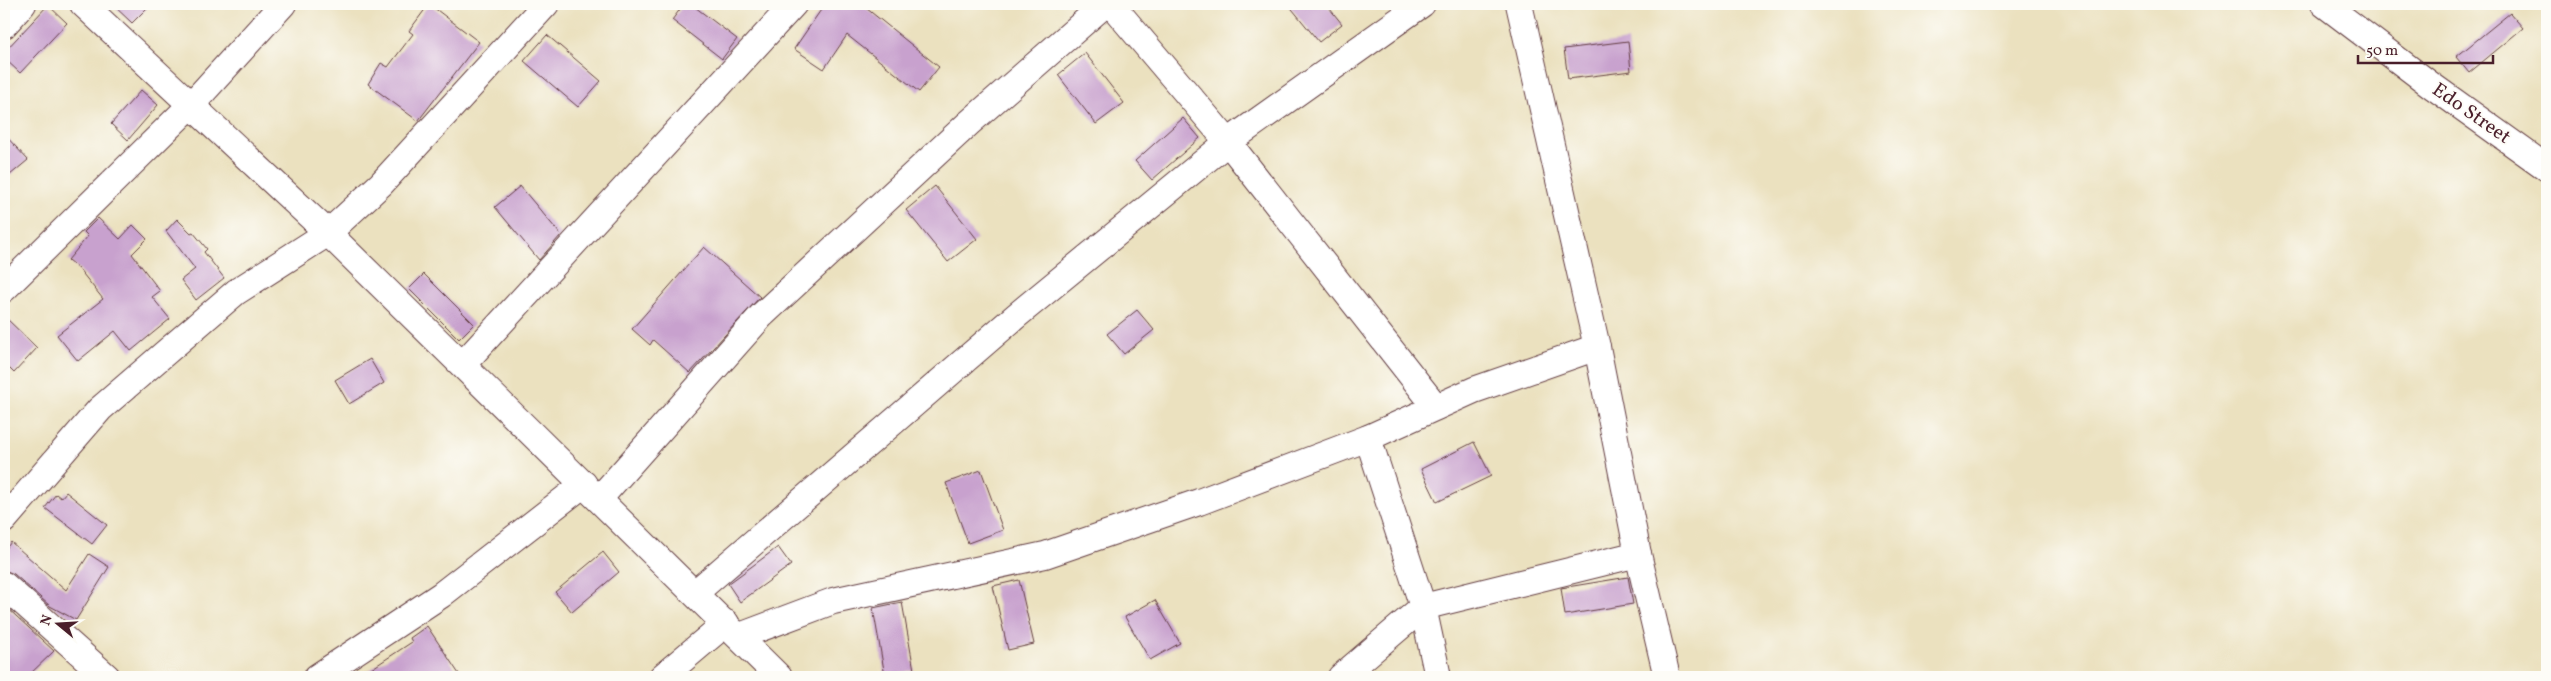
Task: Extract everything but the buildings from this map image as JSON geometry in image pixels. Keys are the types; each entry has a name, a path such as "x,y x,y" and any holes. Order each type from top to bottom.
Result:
{"street":[{"path":"4,25 23,4"},
{"path":"83,4 328,233 733,629 779,677"},
{"path":"4,289 192,104 283,4"},
{"path":"4,520 22,496 100,409 236,292 328,233 415,149 546,4"},
{"path":"463,364 794,4"},
{"path":"316,677 592,491 761,316 968,123 1105,4"},
{"path":"1111,4 1228,142 1436,407"},
{"path":"695,592 1016,316 1228,142 1422,4"},
{"path":"1519,4 1596,347 1638,554 1666,677"},
{"name":"Edo Street","path":"2324,4 2430,86 2547,168"},
{"path":"662,677 733,629 833,601 1045,554 1199,502 1368,438 1474,390 1596,347"},
{"path":"1368,438 1423,607 1438,677"},
{"path":"1341,677 1423,607 1638,554"},
{"path":"4,585 106,677"}]}
